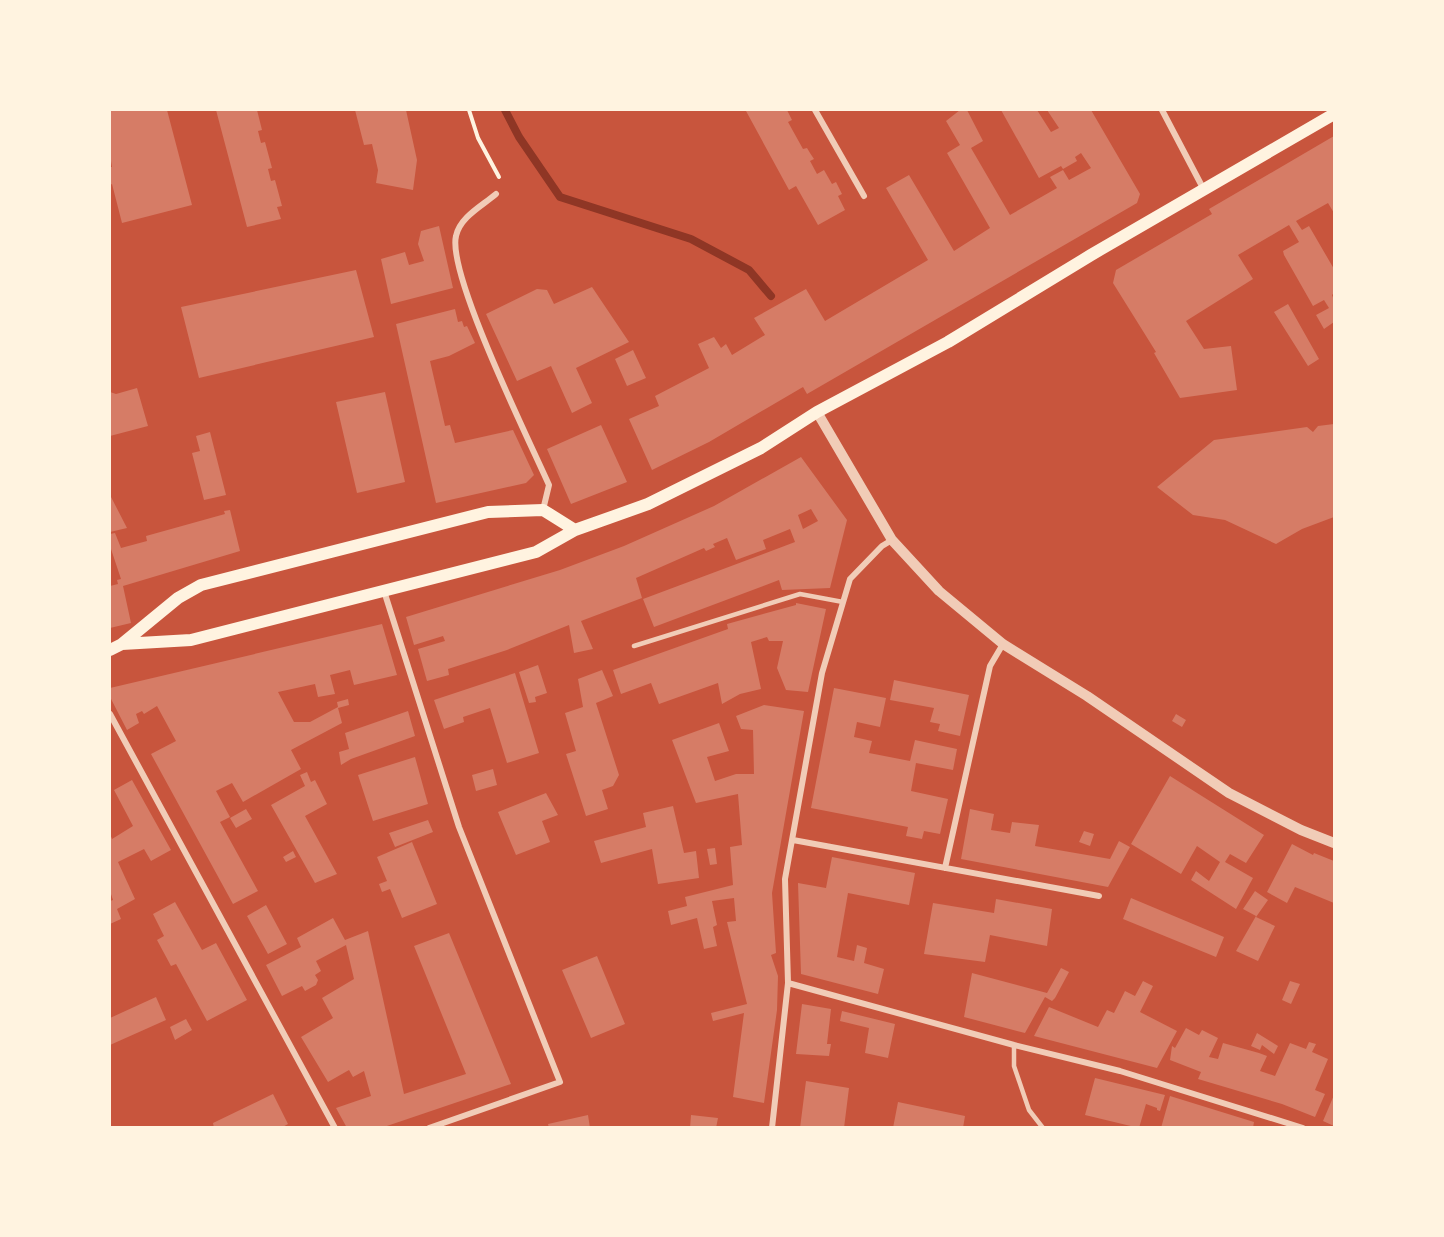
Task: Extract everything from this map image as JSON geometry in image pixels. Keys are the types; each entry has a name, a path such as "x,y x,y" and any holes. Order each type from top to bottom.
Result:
{"main road":[{"path":"122,645 191,640 536,552 575,530 648,504 761,448 818,412 948,342 1335,114"},
{"path":"110,650 122,645 177,598 201,585 479,514 543,510 575,530"}],"street":[{"path":"815,110 864,196"},
{"path":"1162,110 1204,190"},
{"path":"496,194 460,223 455,238 455,258 467,297 549,484 543,510"},
{"path":"818,412 892,540 939,591 1003,644 1087,696 1229,794 1308,834 1335,843"},
{"path":"772,1128 788,983 786,879 822,674 850,579 882,546 892,540"},
{"path":"384,591 459,827 560,1082 429,1128"},
{"path":"945,868 990,666 1003,644"},
{"path":"110,714 335,1128"},
{"path":"793,840 1099,896"},
{"path":"788,983 1014,1045 1120,1071 1303,1128"}],"lane":[{"path":"634,646 800,594 843,602"},
{"path":"1014,1045 1014,1066 1029,1110 1043,1128"}],"path":[{"path":"469,110 478,138 505,187 496,194"}],"building":[{"path":"110,110 167,110 192,205 122,223 112,184 110,185 110,167 112,167"},
{"path":"216,110 257,110 262,130 258,131 261,143 265,142 272,168 268,169 271,181 275,180 282,206 277,207 281,219 247,227"},
{"path":"355,110 406,110 417,160 413,190 376,183 378,170 372,144 364,145"},
{"path":"787,110 792,120 788,122 803,149 807,148 814,159 810,161 817,174 824,170 832,184 836,182 842,194 838,196 845,210 818,225 796,186 789,190 746,111"},
{"path":"960,110 967,110 983,141 971,148 1010,215 1057,188 1050,177 1063,170 1069,180 1091,168 1081,153 1075,157 1077,161 1063,169 1061,166 1039,178 1001,110 1037,110 1051,132 1059,128 1047,110 1091,110 1140,194 1137,203 807,394 803,387 709,442 652,470 629,419 659,406 655,396 709,368 698,344 714,337 721,348 726,344 732,355 765,335 754,318 806,289 825,321 928,260 886,188 909,175 954,251 990,228 947,153 960,145 946,121"},
{"path":"1334,136 1334,213 1328,203 1296,221 1302,230 1309,226 1334,269 1334,293 1332,295 1334,322 1324,329 1316,315 1329,308 1324,300 1313,306 1284,255 1283,251 1299,242 1289,225 1238,255 1253,279 1186,321 1204,349 1231,346 1237,390 1180,398 1154,353 1156,352 1113,283 1116,270 1212,214 1209,209"},
{"path":"439,226 453,288 391,304 381,259 405,252 409,265 424,261 418,244 421,231"},
{"path":"356,270 374,337 199,378 181,307"},
{"path":"592,287 629,342 576,368 592,403 572,413 551,366 517,381 486,314 537,289 547,290 554,304"},
{"path":"1288,304 1319,359 1308,366 1274,312"},
{"path":"455,309 458,322 462,321 464,327 467,326 475,343 449,356 430,361 445,426 450,425 455,443 513,430 534,475 526,483 436,503 396,324"},
{"path":"633,350 646,378 627,386 615,359"},
{"path":"137,388 148,426 110,436 110,392 116,394"},
{"path":"385,392 405,482 357,493 336,402"},
{"path":"1334,424 1334,517 1302,529 1276,544 1225,520 1193,515 1157,487 1214,440 1307,427 1313,432 1318,426"},
{"path":"601,425 627,482 571,504 547,449"},
{"path":"210,432 226,495 204,500 192,453 200,451 196,436"},
{"path":"801,457 847,520 830,588 782,590 779,580 654,627 643,599 795,542 790,529 763,540 766,549 736,560 727,538 713,544 715,547 706,551 704,548 636,578 642,598 581,621 593,649 574,653 569,625 507,650 448,669 449,675 427,681 418,649 445,641 443,636 414,645 406,617 560,570 624,546 714,506","holes":["811,509 818,521 803,529 798,515"]},
{"path":"110,495 127,528 110,532"},
{"path":"230,510 240,551 123,586 131,623 110,628 110,586 118,584 117,580 121,579 110,546 110,534 115,533 121,548 147,541 146,536 225,514 224,511"},
{"path":"796,603 826,609 808,692 786,690 777,668 783,641 769,641 767,637 751,642 761,689 740,694 722,704 718,683 659,704 651,683 621,694 613,670 728,629 727,624 796,605"},
{"path":"382,624 397,675 354,685 350,670 330,675 335,694 318,697 315,684 278,692 294,722 310,722 338,707 337,702 348,699 349,705 338,708 342,723 291,750 301,769 243,802 232,783 216,791 230,817 220,822 258,891 233,904 151,754 176,741 157,706 144,714 142,711 136,714 139,723 127,730 110,697 110,688"},
{"path":"538,665 547,693 535,697 536,702 529,703 519,672"},
{"path":"602,670 613,696 596,703 619,775 613,786 602,790 608,809 586,816 566,754 576,751 565,713 583,707 578,679"},
{"path":"515,673 539,753 507,763 490,708 463,717 464,722 444,729 434,700"},
{"path":"894,680 969,695 960,736 938,731 940,724 930,722 934,708 890,700"},
{"path":"834,688 886,698 880,727 857,722 854,737 872,741 869,753 910,761 915,740 957,749 953,770 916,763 911,791 948,799 940,834 924,831 922,839 906,836 908,827 811,808"},
{"path":"764,705 804,711 772,893 776,953 771,955 778,976 777,1010 764,1103 733,1097 744,1013 713,1021 711,1013 747,1004 727,922 736,921 734,898 712,901 717,925 713,927 717,946 704,949 697,918 671,925 668,911 687,906 685,897 733,885 730,847 742,845 738,794 696,803 672,740 719,723 729,751 707,757 715,781 736,774 754,774 753,730 741,729 736,716"},
{"path":"408,711 415,736 351,759 341,765 339,752 349,749 345,733"},
{"path":"1176,714 1186,720 1182,727 1172,721"},
{"path":"415,757 428,804 373,821 358,775"},
{"path":"493,769 497,785 476,791 472,775"},
{"path":"307,772 311,782 315,780 327,804 305,816 337,874 315,883 271,805 305,786 300,775"},
{"path":"1170,776 1264,835 1246,863 1230,854 1225,862 1253,878 1236,909 1191,880 1196,871 1209,881 1220,862 1197,846 1181,874 1131,844"},
{"path":"132,780 171,850 151,861 144,849 118,862 135,899 117,909 121,919 110,924 110,901 113,900 110,891 110,834 112,839 133,826 114,790"},
{"path":"546,793 558,815 542,821 550,842 516,855 498,812"},
{"path":"673,806 684,853 696,851 699,878 658,884 652,849 601,863 594,841 646,827 643,813"},
{"path":"246,809 252,819 236,828 230,818"},
{"path":"970,809 994,814 991,830 1010,833 1012,822 1039,825 1035,846 1110,859 1119,841 1130,847 1108,887 961,859"},
{"path":"428,820 433,832 395,847 389,833"},
{"path":"1084,831 1094,834 1090,846 1079,842"},
{"path":"412,842 437,904 402,918 390,889 382,892 379,884 387,881 377,857"},
{"path":"1292,844 1313,855 1314,853 1334,861 1334,903 1295,887 1287,903 1267,892"},
{"path":"715,848 717,864 710,865 707,849"},
{"path":"293,851 296,857 286,862 283,857"},
{"path":"832,857 915,873 909,905 848,893 837,957 854,961 857,945 867,948 864,963 884,969 878,994 801,974 798,883 826,888"},
{"path":"1255,891 1268,900 1256,917 1275,926 1258,961 1236,951 1256,916 1243,909"},
{"path":"1131,898 1224,937 1216,957 1123,919"},
{"path":"996,899 1052,909 1047,946 990,935 985,962 924,954 933,903 994,913"},
{"path":"175,902 202,950 216,943 247,1000 207,1021 176,964 171,966 157,940 164,936 153,914"},
{"path":"266,905 287,944 268,954 247,916"},
{"path":"333,918 345,940 368,931 404,1094 466,1074 414,946 449,933 511,1084 381,1128 347,1128 336,1108 371,1096 364,1071 353,1077 349,1070 328,1082 301,1037 333,1018 322,998 354,979 346,945 316,961 321,971 315,975 318,980 316,985 305,991 302,986 282,996 266,965 301,947 297,938"},
{"path":"597,956 625,1024 591,1038 562,970"},
{"path":"1061,968 1069,972 1055,998 1052,1001 1045,997 1025,1033 964,1017 972,973 1047,993"},
{"path":"1143,981 1153,986 1140,1012 1177,1031 1157,1068 1034,1036 1049,1007 1098,1027 1107,1010 1114,1013 1125,991 1135,996"},
{"path":"1290,981 1300,984 1291,1004 1282,1000"},
{"path":"156,997 166,1020 110,1045 110,1018"},
{"path":"802,1004 831,1009 827,1044 831,1044 829,1056 796,1054"},
{"path":"842,1011 895,1024 888,1058 865,1053 869,1028 840,1021"},
{"path":"186,1019 192,1030 175,1040 170,1027"},
{"path":"1186,1028 1199,1035 1202,1030 1218,1038 1209,1057 1218,1059 1223,1043 1259,1053 1267,1056 1260,1071 1275,1076 1290,1043 1306,1049 1309,1042 1316,1044 1312,1052 1328,1059 1315,1090 1325,1094 1315,1117 1282,1104 1198,1079 1201,1072 1170,1060 1172,1046 1175,1048"},
{"path":"1257,1033 1278,1046 1274,1054 1262,1045 1260,1050 1251,1046"},
{"path":"1095,1078 1165,1095 1160,1111 1146,1104 1139,1128 1085,1115"},
{"path":"806,1081 849,1088 844,1128 800,1128"},
{"path":"273,1094 288,1124 281,1128 214,1128 213,1123"},
{"path":"1334,1095 1334,1126 1323,1121"},
{"path":"1170,1096 1254,1122 1253,1128 1161,1128"},
{"path":"898,1102 965,1116 963,1128 893,1128"},
{"path":"588,1115 590,1128 549,1128 548,1124"},
{"path":"691,1115 718,1118 716,1128 690,1128"}],"waterway":[{"path":"505,110 519,137 560,197 691,239 749,270 771,296"}]}
